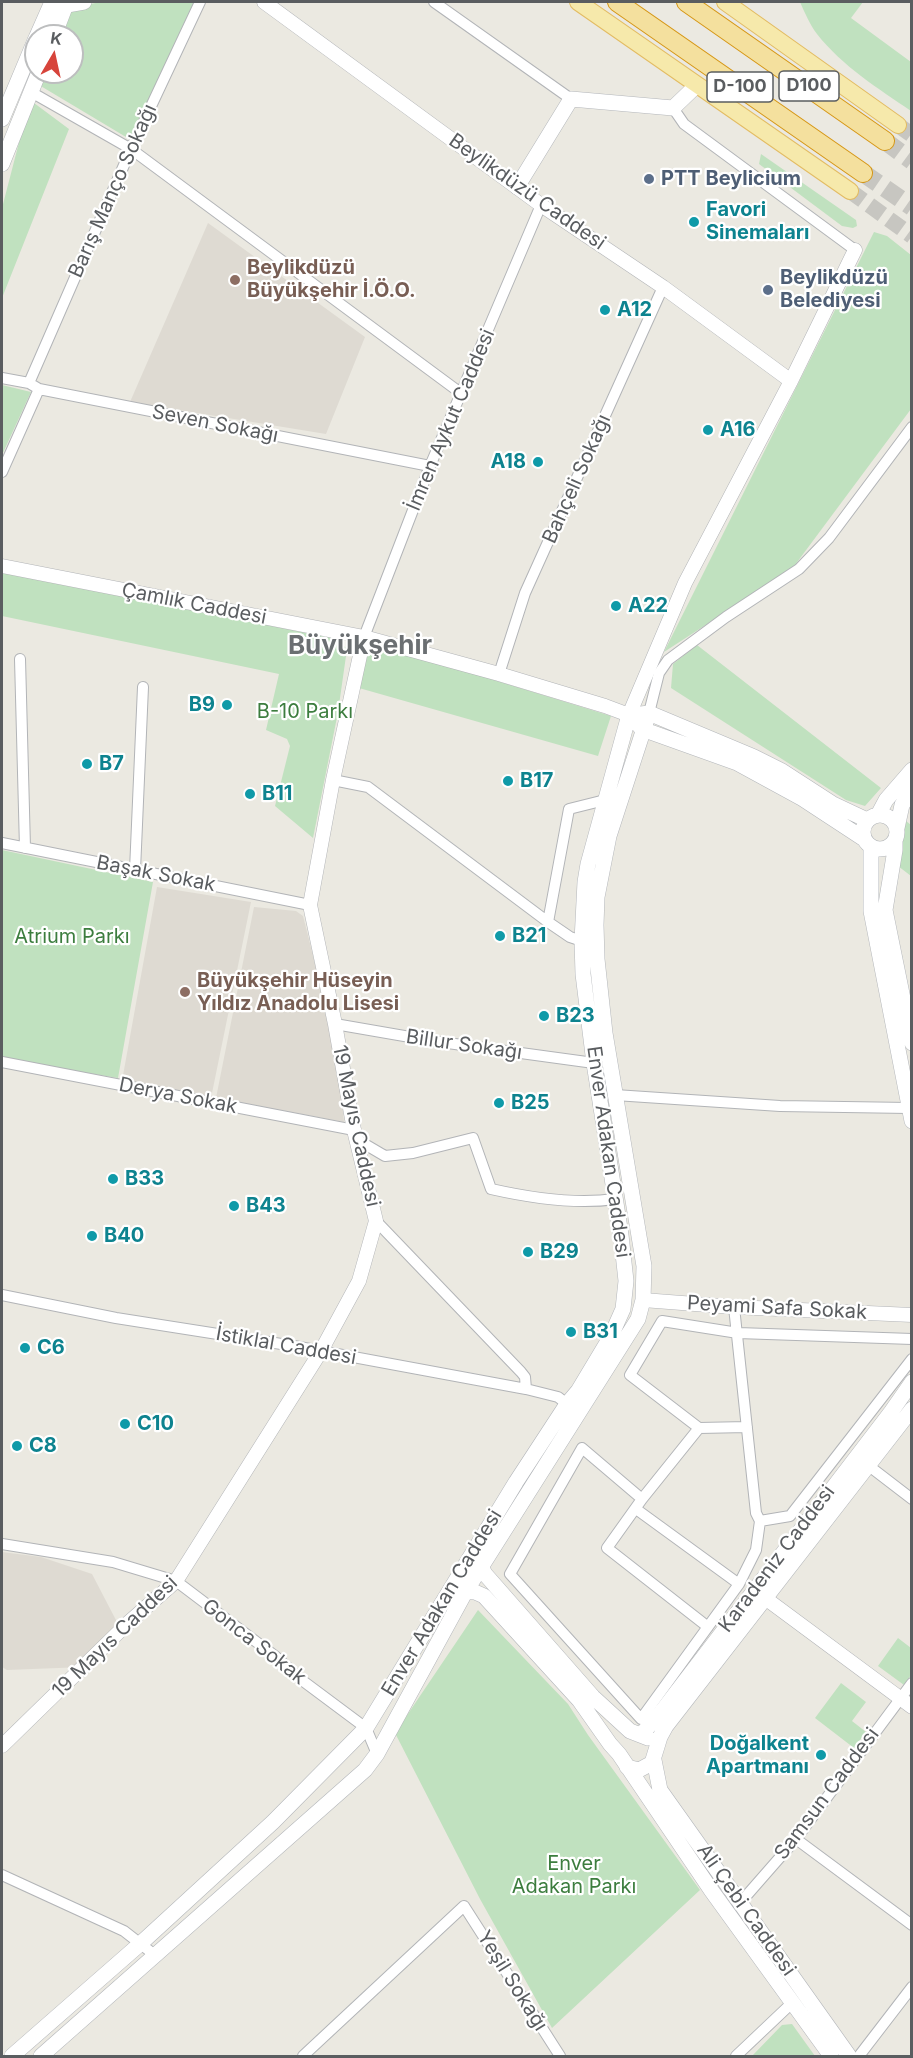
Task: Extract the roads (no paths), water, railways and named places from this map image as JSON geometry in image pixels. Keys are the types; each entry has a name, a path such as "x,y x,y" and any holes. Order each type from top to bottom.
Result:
{"highway":[{"name":"D-100","path":"617,2 863,173"},
{"path":"686,2 731,33"},
{"path":"698,2 731,33"},
{"name":"D100","path":"731,33 885,141"}],"main road":[{"path":"62,2 84,2"},
{"path":"57,24 62,2"},
{"path":"46,24 62,2"},
{"path":"578,2 850,191"},
{"path":"725,2 898,125"},
{"path":"2,119 24,65"},
{"path":"16,84 31,92"},
{"path":"2,164 34,84"},
{"path":"517,187 571,99 673,108 697,86"},
{"path":"628,715 649,713 754,757 782,771 833,804 873,817 888,817 896,835"},
{"name":"Enver Adakan Caddesi","path":"41,2056 364,1770 377,1754 466,1591 638,1318 643,1300 644,1266 605,1033 597,959 597,897 609,836 649,713"},
{"path":"628,715 642,729 736,763 803,799 868,843 883,849 896,835"},
{"name":"Enver Adakan Caddesi","path":"12,2056 141,1944 273,1822 366,1728 510,1492 567,1404 578,1391 611,1336 625,1298 624,1265 594,1063 582,942 585,882 600,813 628,715"},
{"path":"910,1115 871,911 868,843 863,829 912,770"},
{"path":"912,790 905,797 902,805 885,910 912,1043"},
{"path":"625,1298 643,1300"},
{"name":"Karadeniz Caddesi","path":"639,1735 662,1711 912,1382"},
{"name":"Karadeniz Caddesi","path":"655,1754 666,1726 912,1408"},
{"path":"482,1568 593,1697 625,1727 650,1739 655,1754 644,1770 634,1770 625,1763 621,1755 624,1743 630,1737 639,1735"},
{"name":"Ali Çebi Caddesi","path":"466,1591 484,1596 579,1700 625,1763 711,1890 831,2056"},
{"name":"Ali Çebi Caddesi","path":"655,1754 660,1790 849,2056"}],"street":[{"name":"Barış Manço Sokağı","path":"2,472 34,386 131,149 200,2"},
{"name":"Beylikdüzü Caddesi","path":"264,2 541,205 663,287 791,381"},
{"path":"434,2 571,99"},
{"path":"31,92 131,149 462,394"},
{"path":"673,108 684,124 855,250"},
{"name":"İmren Aykut Caddesi","path":"364,637 430,466 541,205"},
{"name":"Enver Adakan Caddesi","path":"628,715 685,583 791,381 855,250"},
{"name":"Bahçeli Sokağı","path":"499,674 525,593 663,287"},
{"name":"Seven Sokağı","path":"2,378 430,466"},
{"path":"649,713 659,673 668,660 726,617 799,568 829,538 912,427"},
{"name":"Çamlık Caddesi","path":"2,566 364,637 499,674 628,715"},
{"name":"19 Mayıs Caddesi","path":"2,1746 128,1623 176,1581 321,1351 359,1281 376,1221 355,1135 310,905 333,780 364,637"},
{"path":"20,659 25,848"},
{"path":"135,870 143,687"},
{"path":"333,780 368,787 570,938 582,942"},
{"path":"548,922 569,809 605,800"},
{"name":"Başak Sokak","path":"2,843 310,905"},
{"name":"Billur Sokağı","path":"335,1024 433,1041 594,1063"},
{"name":"Derya Sokak","path":"2,1062 355,1135 385,1156 413,1153 473,1138 491,1189 528,1197 601,1201 615,1199"},
{"path":"615,1095 910,1115"},
{"path":"376,1221 521,1372 525,1377 526,1389"},
{"name":"İstiklal Caddesi","path":"2,1295 116,1318 321,1351 526,1389 558,1397 567,1404"},
{"name":"Peyami Safa Sokak","path":"643,1300 734,1307 912,1315"},
{"path":"734,1307 756,1513 760,1521 756,1550 739,1584 641,1719 510,1574 582,1448 639,1504 739,1584"},
{"path":"747,1427 699,1428 630,1375 662,1321 738,1334 912,1339"},
{"path":"760,1521 790,1516 912,1359"},
{"path":"699,1428 607,1548 708,1627"},
{"path":"869,1466 912,1499"},
{"name":"Gonca Sokak","path":"2,1544 113,1562 176,1581 366,1728"},
{"path":"765,1598 912,1707"},
{"name":"Samsun Caddesi","path":"740,1903 796,1839 912,1683"},
{"path":"366,1728 377,1754"},
{"path":"796,1839 912,1925"},
{"path":"2,1875 124,1931 156,1956"},
{"name":"Yeşil Sokağı","path":"303,2056 464,1906 557,2055"},
{"path":"859,2056 912,1987"},
{"path":"736,2056 793,2002"}],"tunnel":[{"path":"898,125 912,135"},
{"path":"885,141 912,161"},
{"path":"863,173 912,207"},
{"path":"850,191 912,236"}],"place":[{"name":"PTT Beylicium","path":"649,179"},
{"name":"Favori Sinemaları","path":"694,222"},
{"name":"Beylikdüzü Büyükşehir İ.Ö.O.","path":"235,280"},
{"name":"Beylikdüzü Belediyesi","path":"768,290"},
{"name":"A12","path":"605,310"},
{"name":"A16","path":"708,430"},
{"name":"A18","path":"538,462"},
{"name":"A22","path":"616,606"},
{"name":"B9","path":"227,705"},
{"name":"B7","path":"87,764"},
{"name":"B17","path":"508,781"},
{"name":"B11","path":"250,794"},
{"name":"B21","path":"500,936"},
{"name":"Büyükşehir Hüseyin Yıldız Anadolu Lisesi","path":"185,992"},
{"name":"B23","path":"544,1016"},
{"name":"B25","path":"499,1103"},
{"name":"B33","path":"113,1179"},
{"name":"B43","path":"234,1206"},
{"name":"B40","path":"92,1236"},
{"name":"B29","path":"528,1252"},
{"name":"B31","path":"571,1332"},
{"name":"C6","path":"25,1348"},
{"name":"C10","path":"125,1424"},
{"name":"C8","path":"17,1446"},
{"name":"Doğalkent Apartmanı","path":"821,1755"}],"district":[{"name":"Büyükşehir","path":"360,646"}],"park label":[{"name":"B-10 Parkı","path":"305,712"},
{"name":"Atrium Parkı","path":"72,937"},
{"name":"Enver Adakan Parkı","path":"574,1876"}]}
